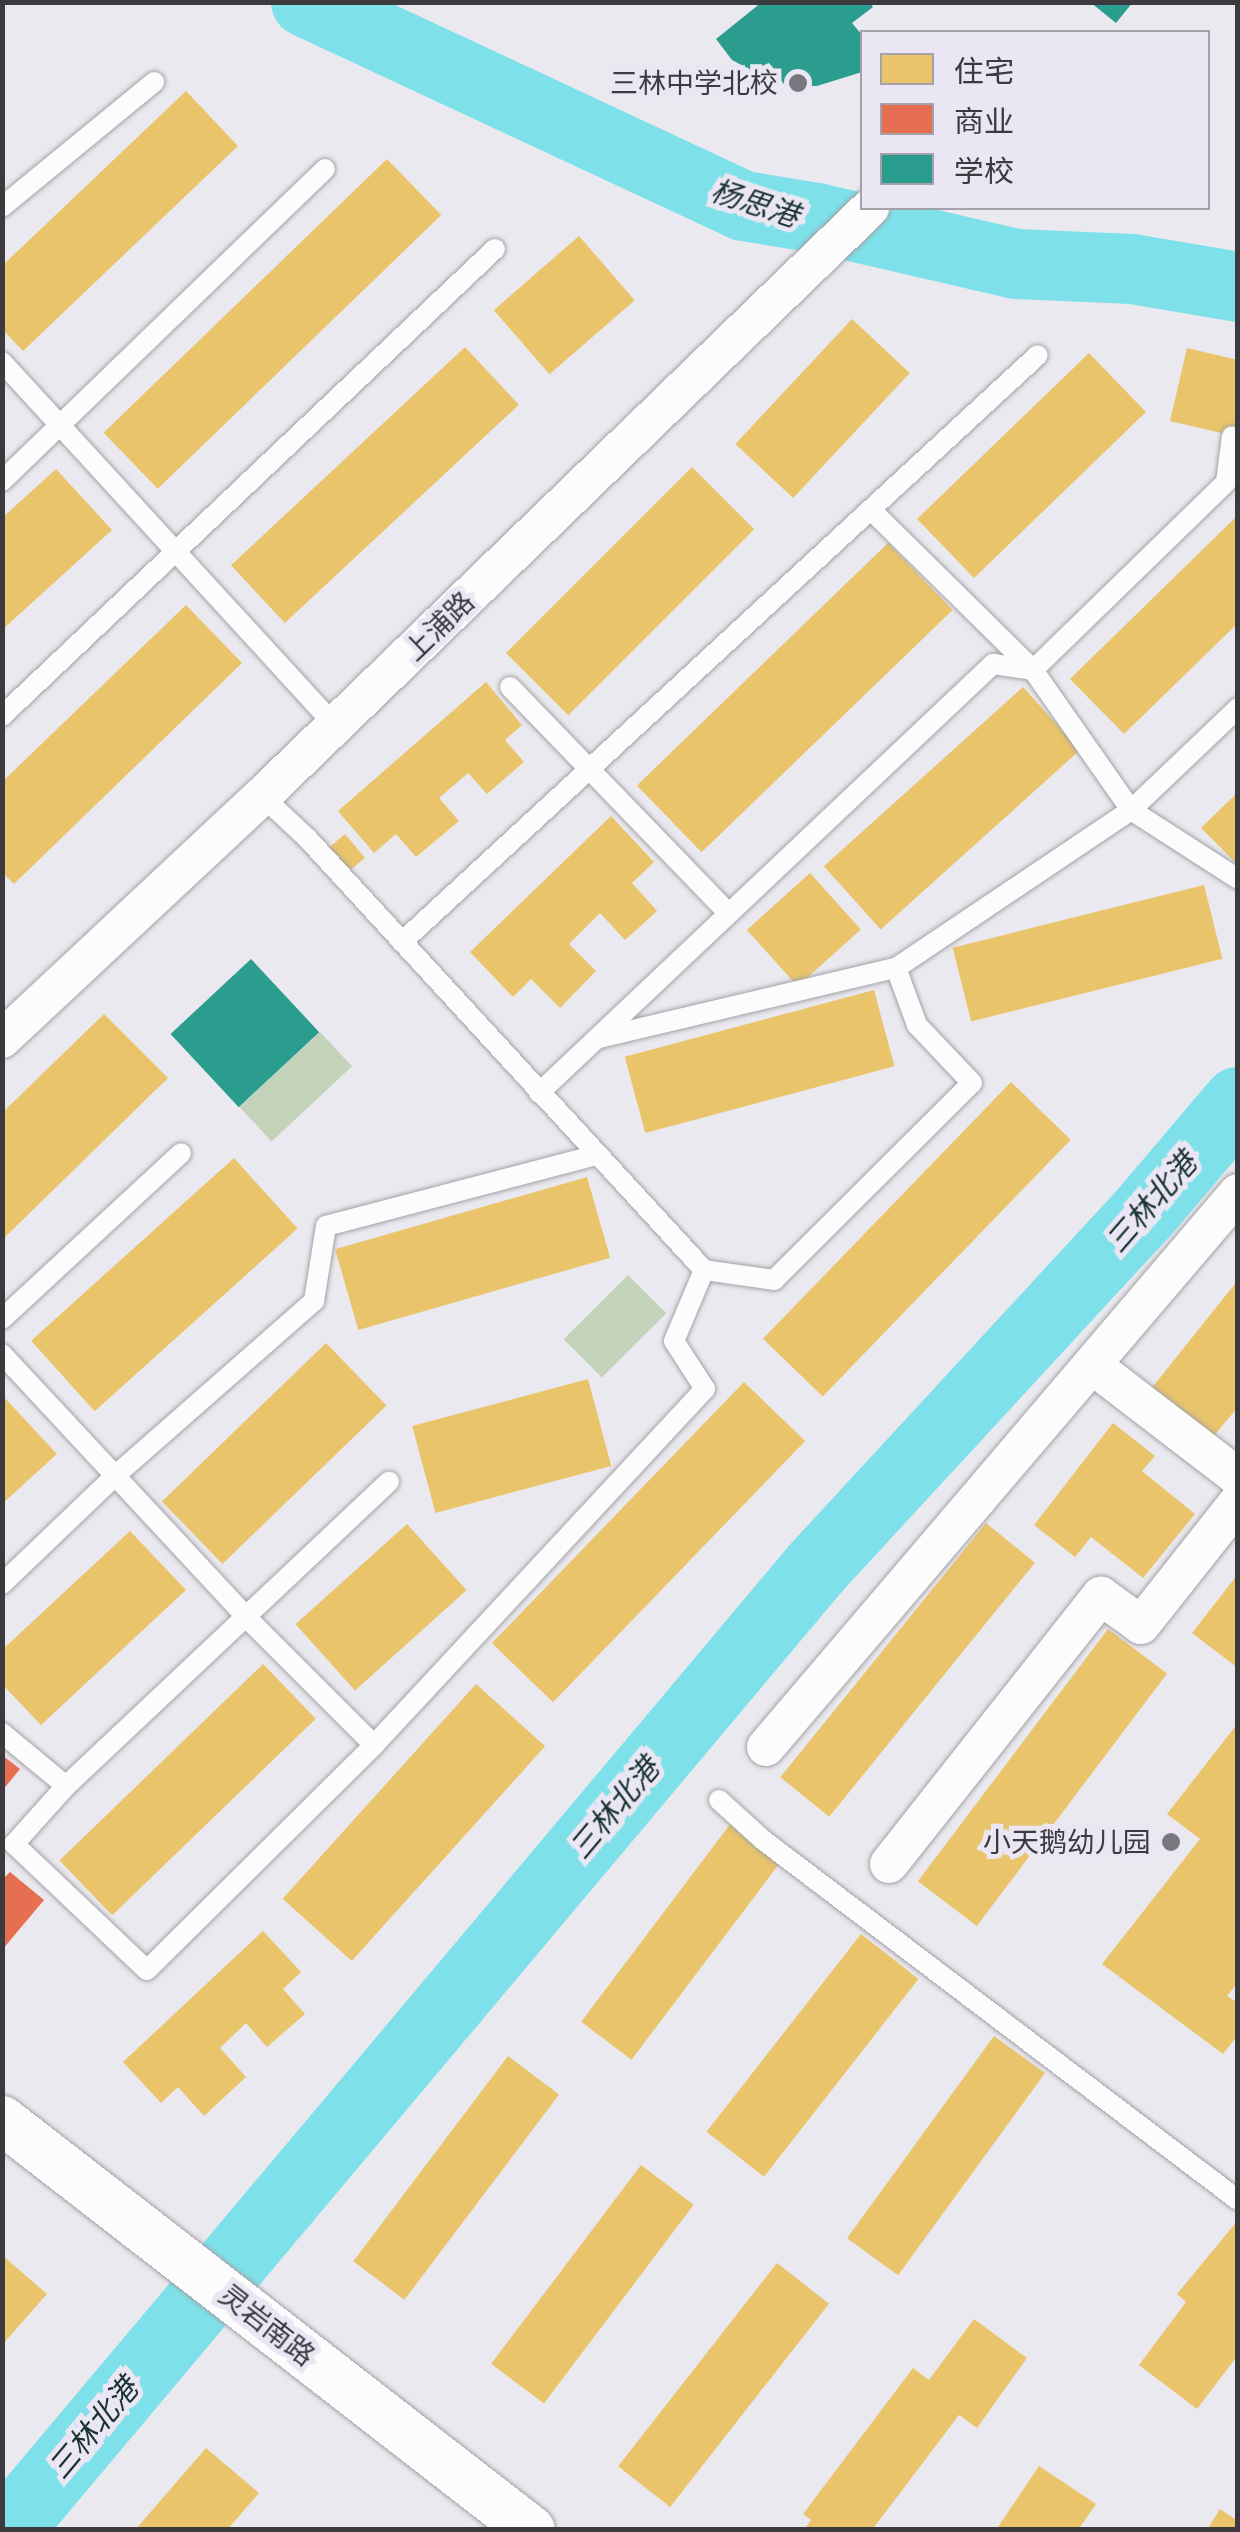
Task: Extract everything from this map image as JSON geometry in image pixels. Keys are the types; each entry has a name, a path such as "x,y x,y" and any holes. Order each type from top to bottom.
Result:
{"street":[{"name":"上浦路","path":"2,1040 262,796 868,210"},
{"path":"766,1747 1238,1193"},
{"path":"1092,1365 1238,1477"},
{"path":"889,1864 1101,1596 1141,1625 1238,1502"},
{"name":"灵岩南路","path":"2,2120 531,2530"}],"lane":[{"path":"2,207 154,82"},
{"path":"2,481 325,168"},
{"path":"2,716 495,248"},
{"path":"402,942 1038,354"},
{"path":"2,362 335,725"},
{"path":"1033,670 1226,482 1232,436"},
{"path":"872,510 1033,670 1132,810 1238,878"},
{"path":"539,1092 994,664 1033,670"},
{"path":"510,687 729,914"},
{"path":"596,1039 896,968 1132,810 1238,708"},
{"path":"262,796 704,1270 774,1280 972,1083 916,1025 896,968"},
{"path":"2,1319 181,1153"},
{"path":"2,1584 116,1475 314,1301 326,1226 598,1155"},
{"path":"388,1482 248,1619 66,1786 14,1844 147,1970 374,1745 704,1389 674,1342 704,1270"},
{"path":"2,1354 248,1619 374,1745"},
{"path":"2,1733 66,1786"},
{"path":"719,1800 763,1840 1238,2200"}],"green space":[{"path":"320,1032 352,1066 272,1141 240,1107"},
{"path":"628,1275 666,1313 602,1378 564,1339"}],"building: 住宅":[{"path":"186,91 238,146 23,351 2,329 2,266"},
{"path":"387,159 441,215 158,489 104,433"},
{"path":"579,236 635,300 549,374 494,310"},
{"path":"852,319 910,373 793,498 735,444"},
{"path":"465,347 519,405 285,623 231,565"},
{"path":"1187,348 1238,360 1238,437 1170,421"},
{"path":"1089,353 1146,412 974,578 917,519"},
{"path":"692,467 754,529 568,715 506,653"},
{"path":"56,469 112,530 2,630 2,518"},
{"path":"1238,515 1238,623 1124,734 1070,679"},
{"path":"888,543 953,610 702,852 637,785"},
{"path":"186,605 242,663 14,884 2,872 2,782"},
{"path":"486,682 522,725 505,740 524,762 487,794 468,773 439,798 459,821 416,857 396,834 374,853 338,811"},
{"path":"1023,687 1080,750 881,929 824,866"},
{"path":"1238,792 1238,865 1201,828"},
{"path":"611,816 654,862 632,883 657,911 625,940 600,913 569,944 596,971 560,1008 531,979 513,997 470,952"},
{"path":"345,834 365,858 348,872 328,848"},
{"path":"810,873 861,929 798,986 747,930"},
{"path":"1204,885 1222,959 971,1021 953,948"},
{"path":"874,990 894,1066 645,1133 625,1057"},
{"path":"104,1014 168,1078 2,1240 2,1113"},
{"path":"1011,1082 1071,1140 823,1396 763,1339"},
{"path":"234,1158 298,1229 95,1411 31,1341"},
{"path":"587,1177 610,1258 358,1330 335,1249"},
{"path":"1238,1280 1238,1407 1208,1443 1147,1394"},
{"path":"326,1343 386,1406 222,1564 162,1501"},
{"path":"588,1379 611,1466 435,1513 412,1426"},
{"path":"744,1382 805,1441 553,1702 492,1643"},
{"path":"2,1395 57,1454 2,1504"},
{"path":"1113,1423 1155,1456 1142,1471 1195,1514 1143,1578 1091,1537 1075,1557 1034,1525"},
{"path":"986,1523 1035,1563 829,1817 780,1777"},
{"path":"407,1524 467,1590 355,1691 296,1624"},
{"path":"130,1531 186,1590 41,1725 2,1684 2,1650"},
{"path":"1238,1574 1238,1668 1192,1633"},
{"path":"1108,1629 1167,1674 977,1926 918,1881"},
{"path":"263,1664 316,1719 112,1915 59,1861"},
{"path":"476,1684 545,1746 352,1961 283,1899"},
{"path":"1238,1723 1238,1917 1234,1922 1238,1925 1238,1982 1227,1996 1238,2003 1238,2035 1223,2054 1102,1964 1200,1839 1167,1814"},
{"path":"731,1823 781,1861 631,2060 581,2022"},
{"path":"263,1931 301,1972 283,1989 305,2014 267,2047 246,2023 220,2048 246,2077 204,2116 178,2087 161,2103 123,2062"},
{"path":"861,1934 919,1979 764,2177 706,2132"},
{"path":"994,2036 1045,2073 898,2275 847,2238"},
{"path":"508,2056 559,2095 404,2300 353,2261"},
{"path":"641,2165 694,2205 544,2404 491,2364"},
{"path":"1238,2220 1238,2355 1197,2409 1139,2365 1186,2302 1177,2294"},
{"path":"2,2255 47,2294 2,2345"},
{"path":"777,2263 829,2304 670,2507 618,2466"},
{"path":"974,2319 1027,2358 977,2428 959,2415 872,2530 804,2530 811,2520 803,2514 913,2368 929,2380"},
{"path":"206,2448 259,2493 227,2530 135,2530"},
{"path":"1039,2466 1096,2504 1078,2530 996,2530"},
{"path":"1220,2509 1238,2521 1238,2530 1207,2530"}],"building: 商业":[{"path":"2,1755 20,1769 2,1791"},
{"path":"10,1872 44,1900 2,1950 2,1880"}],"building: 学校":[{"path":"762,2 869,2 873,7 852,23 860,33 860,73 817,86 770,80 732,60 716,39"},
{"path":"1090,2 1133,2 1116,23"},
{"path":"251,959 319,1032 239,1107 171,1034"}],"waterway":[{"name":"杨思港","path":"306,2 744,206 817,218 1016,264 1132,269 1238,287"},
{"name":"三林北港","path":"8,2530 816,1568 1148,1208 1238,1102"}],"place":[{"name":"三林中学北校","path":"798,83"},
{"name":"小天鹅幼儿园","path":"1171,1842"}]}
